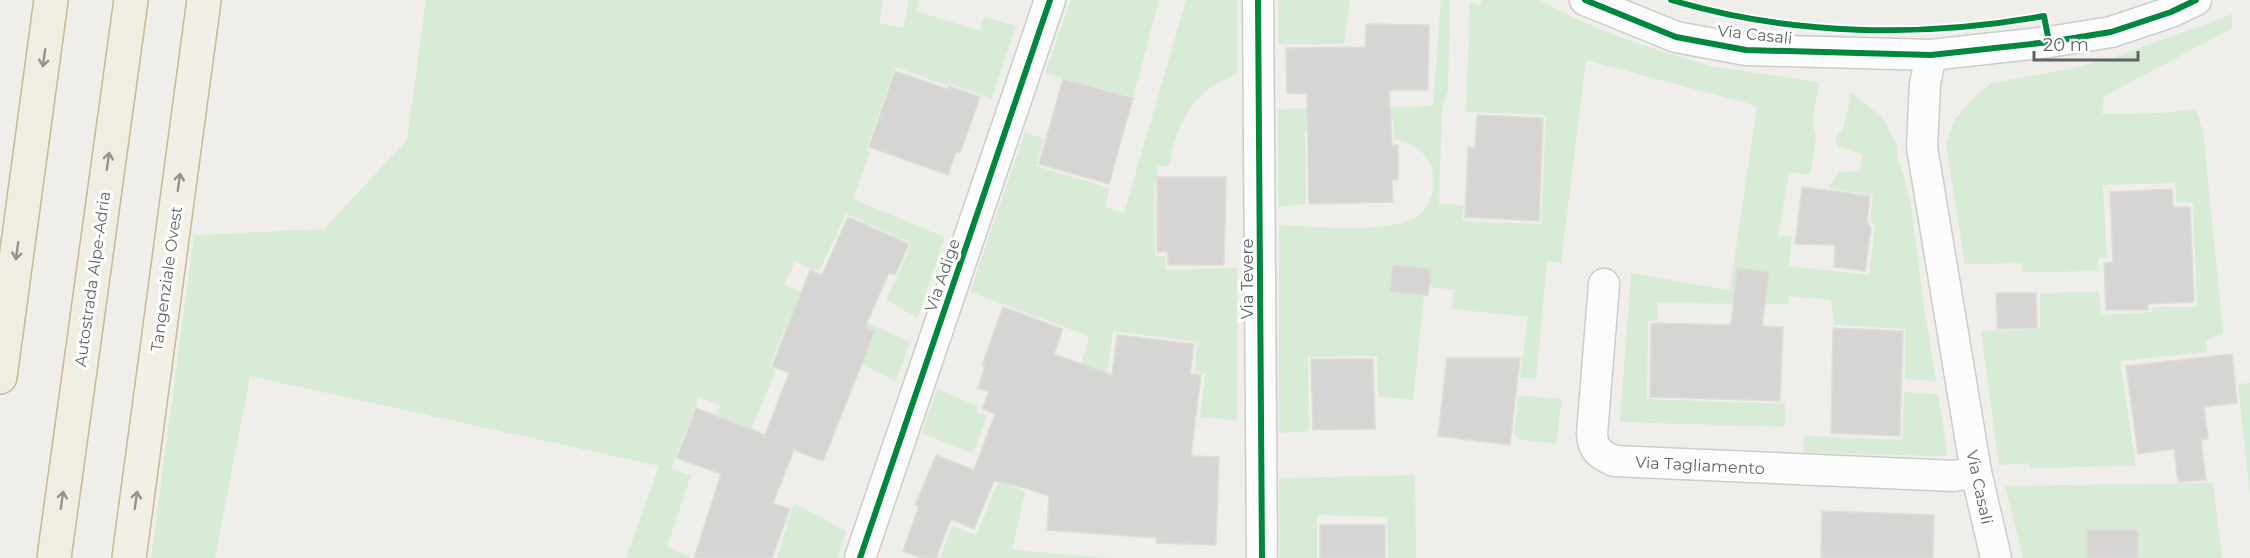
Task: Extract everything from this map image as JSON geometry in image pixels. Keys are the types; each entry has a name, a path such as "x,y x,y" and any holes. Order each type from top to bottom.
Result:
{"highway":[{"path":"0,377 51,0"},
{"name":"Autostrada Alpe-Adria","path":"54,558 131,0"},
{"name":"Tangenziale Ovest","path":"129,558 204,0"}],"street":[{"name":"Via Adige","path":"860,558 1050,0"},
{"name":"Via Tevere","path":"1258,0 1262,558"},
{"name":"Via Casali","path":"1585,0 1676,36 1746,50 1931,55 1925,84 1922,147 1976,472 1996,558"},
{"path":"1931,55 2049,42 2111,32 2171,12 2196,0"},
{"name":"Via Tagliamento","path":"1604,284 1592,434 1593,446 1600,455 1614,461 1954,476 1976,472"}],"green space":[{"path":"426,0 883,0 879,23 903,28 909,0 919,0 916,11 980,31 984,17 1016,26 991,99 949,83 946,85 895,67 866,150 870,152 853,199 944,237 918,318 886,300 912,243 846,214 819,272 795,262 784,285 910,342 896,381 835,352 836,348 785,328 769,367 776,370 752,428 761,432 760,436 729,450 739,424 716,415 720,405 699,397 671,469 691,475 667,547 690,556 690,558 626,558 659,466 250,376 215,558 151,558 194,235 324,229 407,140"},
{"path":"1071,0 1159,0 1133,97 1045,73"},
{"path":"1186,0 1237,0 1237,73 1211,87 1196,100 1180,126 1169,166 1158,166 1154,192 1155,256 1165,257 1165,270 1237,268 1237,421 1200,417 1205,374 1195,372 1197,342 1113,331 1105,389 1076,384 1089,336 970,292 1025,132 1044,139 1036,166 1110,188 1105,207 1124,213"},
{"path":"1278,0 1350,0 1344,44 1278,44"},
{"path":"1441,0 1450,0 1448,91 1442,109 1439,204 1464,205 1462,221 1541,224 1546,115 1466,112 1470,2 1479,6 1482,0 1540,0 1614,35 1710,66 1819,82 1812,121 1816,137 1810,175 1789,172 1778,235 1792,237 1789,266 1869,275 1875,227 1870,221 1873,195 1828,188 1839,172 1860,171 1863,155 1838,146 1835,139 1843,129 1852,93 1883,118 1897,146 1898,159 1910,198 1936,381 1905,379 1905,329 1834,325 1831,300 1789,296 1788,304 1658,303 1657,321 1648,321 1647,399 1785,404 1785,427 1620,422 1631,273 1730,290 1757,106 1586,60 1561,263 1547,261 1536,379 1520,377 1528,317 1452,309 1454,290 1425,286 1413,400 1378,397 1377,356 1308,357 1309,431 1279,433 1279,225 1350,228 1388,226 1404,222 1416,217 1424,210 1432,195 1434,185 1431,166 1421,151 1404,142 1394,140 1394,120 1329,122 1329,129 1305,131 1306,204 1278,207 1278,109 1433,106"},
{"path":"2233,14 2231,29 2104,96 2102,114 2161,113 2196,109 2203,132 2223,334 2206,340 2207,352 2120,361 2136,466 2030,468 2029,463 1999,465 1981,331 2040,329 2040,293 2099,292 2101,315 2152,312 2153,307 2197,307 2193,203 2177,203 2175,183 2103,185 2107,258 2098,258 2099,271 2023,272 2021,263 1965,264 1946,144 1954,120 1976,95 1991,83 2070,69 2115,57"},
{"path":"2250,383 2250,496 2238,384"},
{"path":"937,389 978,406 977,412 987,416 973,454 922,433"},
{"path":"1904,392 1938,394 1947,451 1945,456 1803,453 1804,436 1902,440"},
{"path":"1518,395 1562,399 1556,444 1518,439 1514,433"},
{"path":"1415,475 1416,558 1388,558 1387,517 1317,515 1317,558 1280,558 1279,478"},
{"path":"999,481 1025,492 1012,550 1111,558 940,558 952,526 976,535"},
{"path":"2213,483 2222,558 2023,558 2005,486"},
{"path":"794,503 846,531 837,558 777,558"}],"building":[{"path":"1366,24 1429,25 1428,90 1389,90 1392,145 1398,145 1398,179 1392,180 1393,202 1309,204 1307,94 1287,93 1286,48 1365,47"},
{"path":"895,71 947,89 949,86 980,97 960,153 956,152 948,175 869,147"},
{"path":"1063,79 1133,98 1109,184 1039,164"},
{"path":"1477,115 1543,118 1539,221 1465,217 1468,147 1475,148"},
{"path":"1157,177 1226,177 1224,265 1168,265 1168,252 1157,252"},
{"path":"1802,187 1870,196 1867,221 1871,228 1865,271 1834,267 1835,245 1795,244"},
{"path":"2172,189 2173,207 2190,207 2194,302 2148,304 2148,310 2106,310 2104,263 2113,262 2110,192"},
{"path":"848,217 909,244 895,275 889,273 865,327 875,331 823,461 794,450 773,503 790,509 772,558 694,558 721,474 677,458 696,408 765,435 789,373 772,366 810,270 822,275"},
{"path":"1393,265 1431,269 1428,296 1390,291"},
{"path":"1737,268 1769,272 1762,326 1783,327 1780,401 1650,397 1651,323 1731,325"},
{"path":"1996,293 2036,293 2037,328 1997,329"},
{"path":"1003,307 1063,329 1054,354 1112,375 1117,335 1194,344 1190,374 1201,375 1191,456 1219,457 1216,545 1156,543 1157,538 1047,530 1049,496 994,481 974,529 951,519 936,558 922,558 903,551 919,506 915,505 936,455 974,470 995,414 982,409 989,392 978,388 985,366 982,365"},
{"path":"1833,328 1903,331 1900,436 1831,433"},
{"path":"2232,354 2237,403 2204,407 2208,439 2201,440 2206,480 2178,482 2174,449 2138,454 2126,366"},
{"path":"1447,358 1520,358 1510,445 1438,436"},
{"path":"1311,359 1373,359 1375,429 1313,430"},
{"path":"1822,511 1934,515 1933,558 1821,558"},
{"path":"1320,525 1385,525 1385,558 1320,558"},
{"path":"2087,530 2138,530 2138,558 2087,558"}],"cycle path":[{"path":"860,558 1050,0"},
{"path":"1258,0 1262,558"},
{"path":"1585,0 1676,37 1746,50 1931,55 2049,42 2111,32 2171,12 2196,0"},
{"path":"1671,0 1763,21 1857,30 1951,28 2044,16 2049,42"}]}
